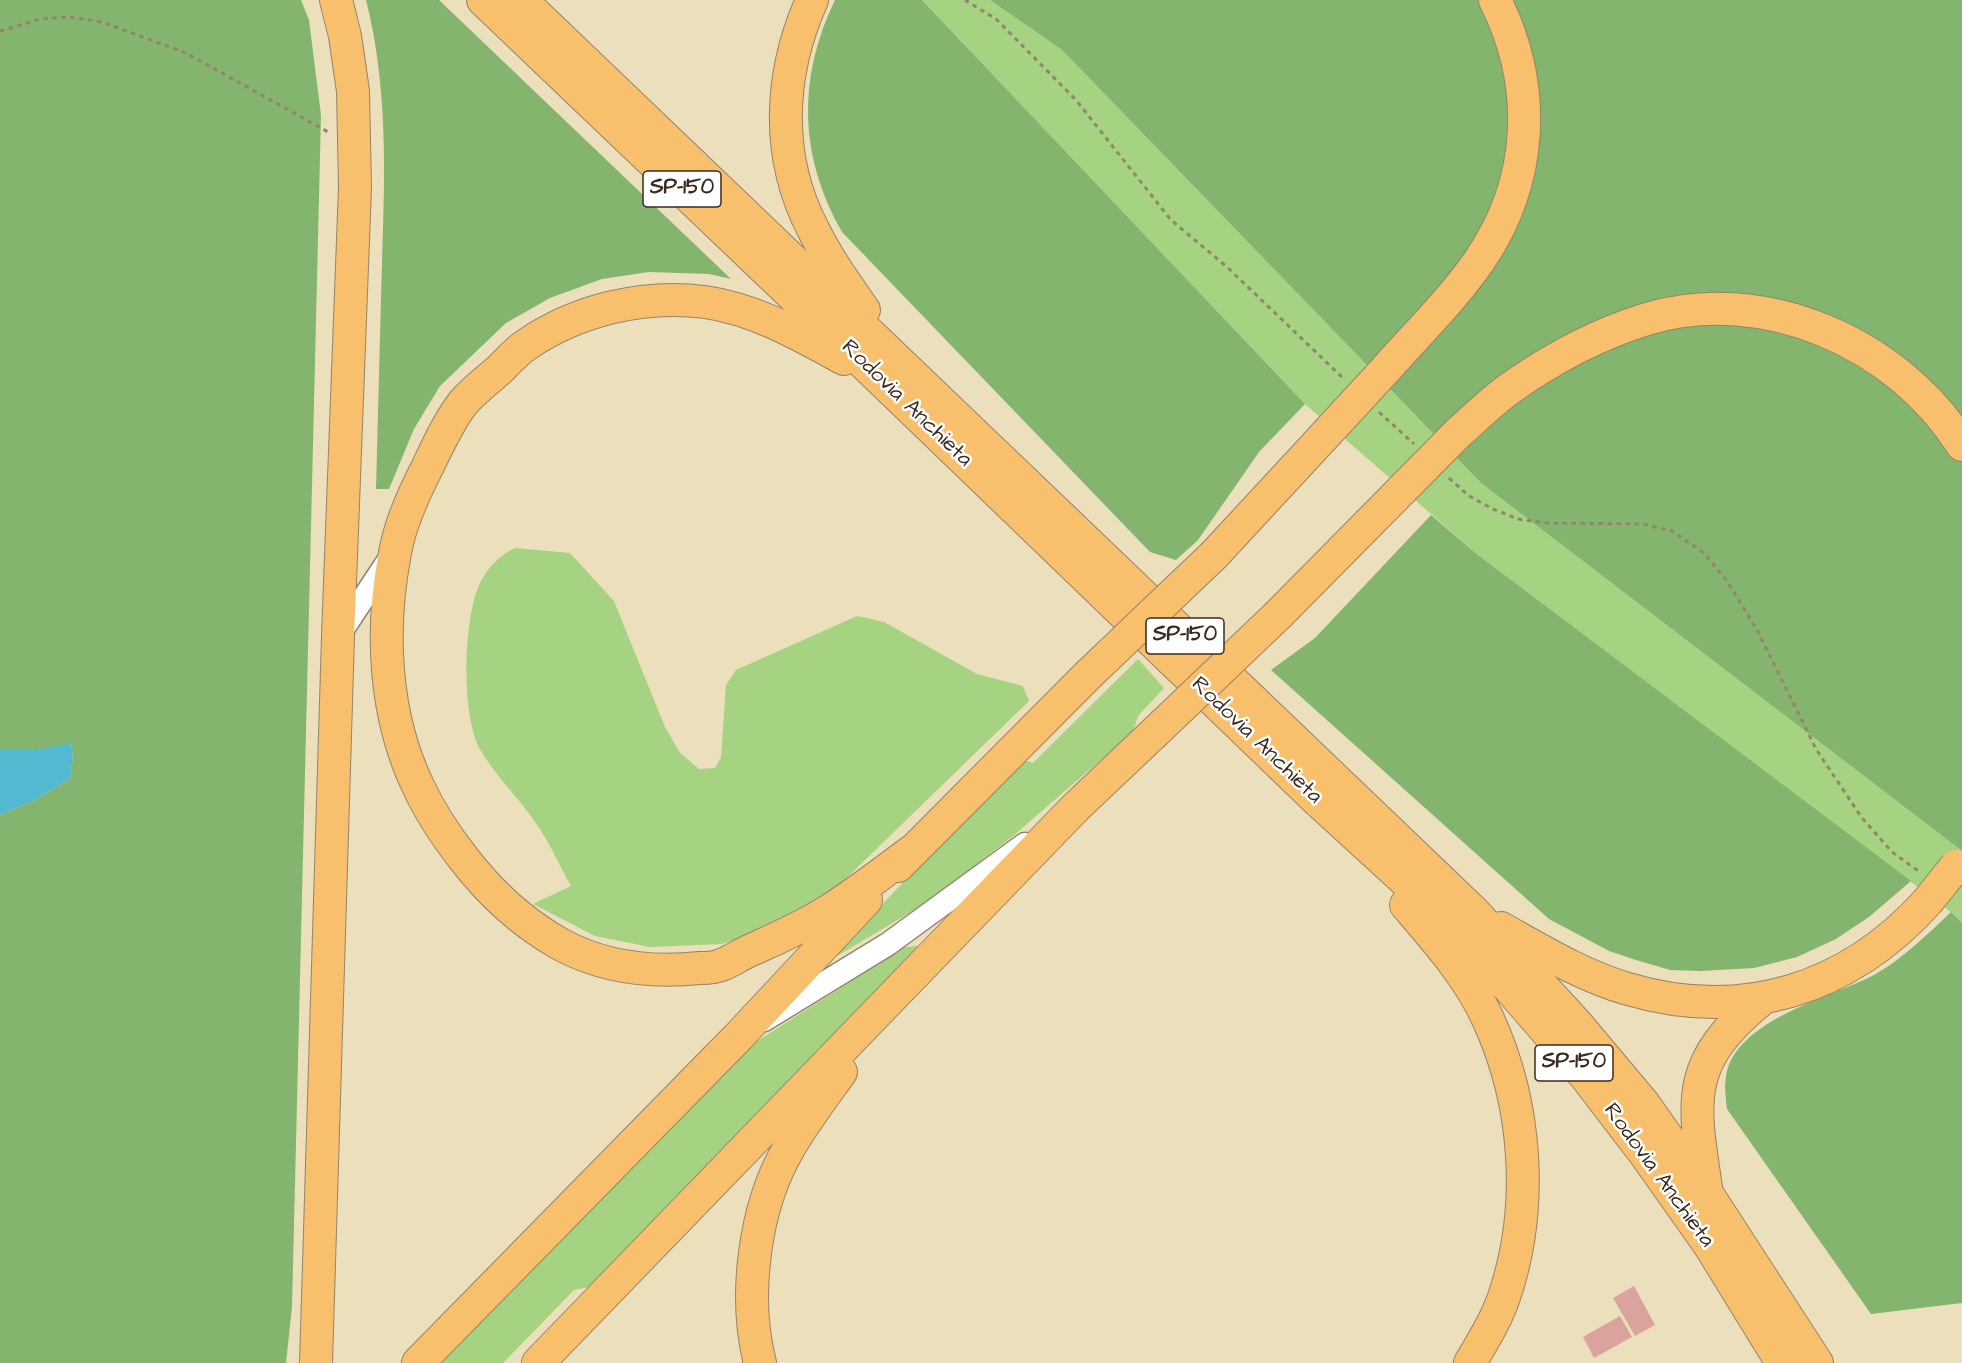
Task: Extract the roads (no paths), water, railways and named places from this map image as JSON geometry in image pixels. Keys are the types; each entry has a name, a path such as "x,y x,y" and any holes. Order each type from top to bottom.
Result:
{"highway":[{"path":"316,1363 338,636 356,147 353,92 345,36 336,0"},
{"name":"Rodovia Anchieta","path":"483,0 888,369 1474,912 1576,1023 1644,1104 1708,1194 1817,1363"},
{"name":"Rodovia Anchieta","path":"521,0 1318,801 1458,930 1586,1077 1645,1154 1710,1246 1775,1356"},
{"path":"812,0 795,42 788,76 787,144 792,174 813,230 888,369"},
{"path":"418,1363 738,1037 912,851 1088,675 1214,555 1386,369 1479,262 1496,234 1511,201 1522,153 1525,122 1524,91 1518,60 1507,23 1495,0"},
{"path":"888,369 754,315 705,302 651,301 609,307 562,324 524,346 463,404 439,443 413,495 395,551 387,631 387,672 396,722 404,750 417,784 447,837 494,895 519,918 545,936 574,951 614,964 652,969 685,970 719,967 829,911 912,851"},
{"path":"538,1363 1075,808 1278,615 1458,433 1508,390 1548,363 1587,343 1648,319 1677,313 1716,310 1780,316 1843,338 1904,377 1935,408 1962,445"},
{"path":"1318,801 1440,944 1464,979 1488,1018 1504,1060 1515,1099 1522,1143 1522,1180 1520,1219 1514,1255 1505,1295 1488,1333 1470,1363"},
{"path":"1474,912 1587,974 1627,989 1665,998 1694,1001 1727,1002 1762,999 1828,977 1864,958 1909,923 1959,862"},
{"path":"760,1363 753,1313 753,1270 758,1233 769,1190 788,1149 899,990"},
{"path":"1708,1194 1697,1130 1698,1089 1702,1071 1712,1052 1727,1032 1762,999"}],"lane":[{"path":"338,636 395,551"},
{"path":"738,1037 888,944 1075,808"}],"water":[{"path":"71,743 73,757 70,779 35,800 0,815 0,750 37,750"}]}
